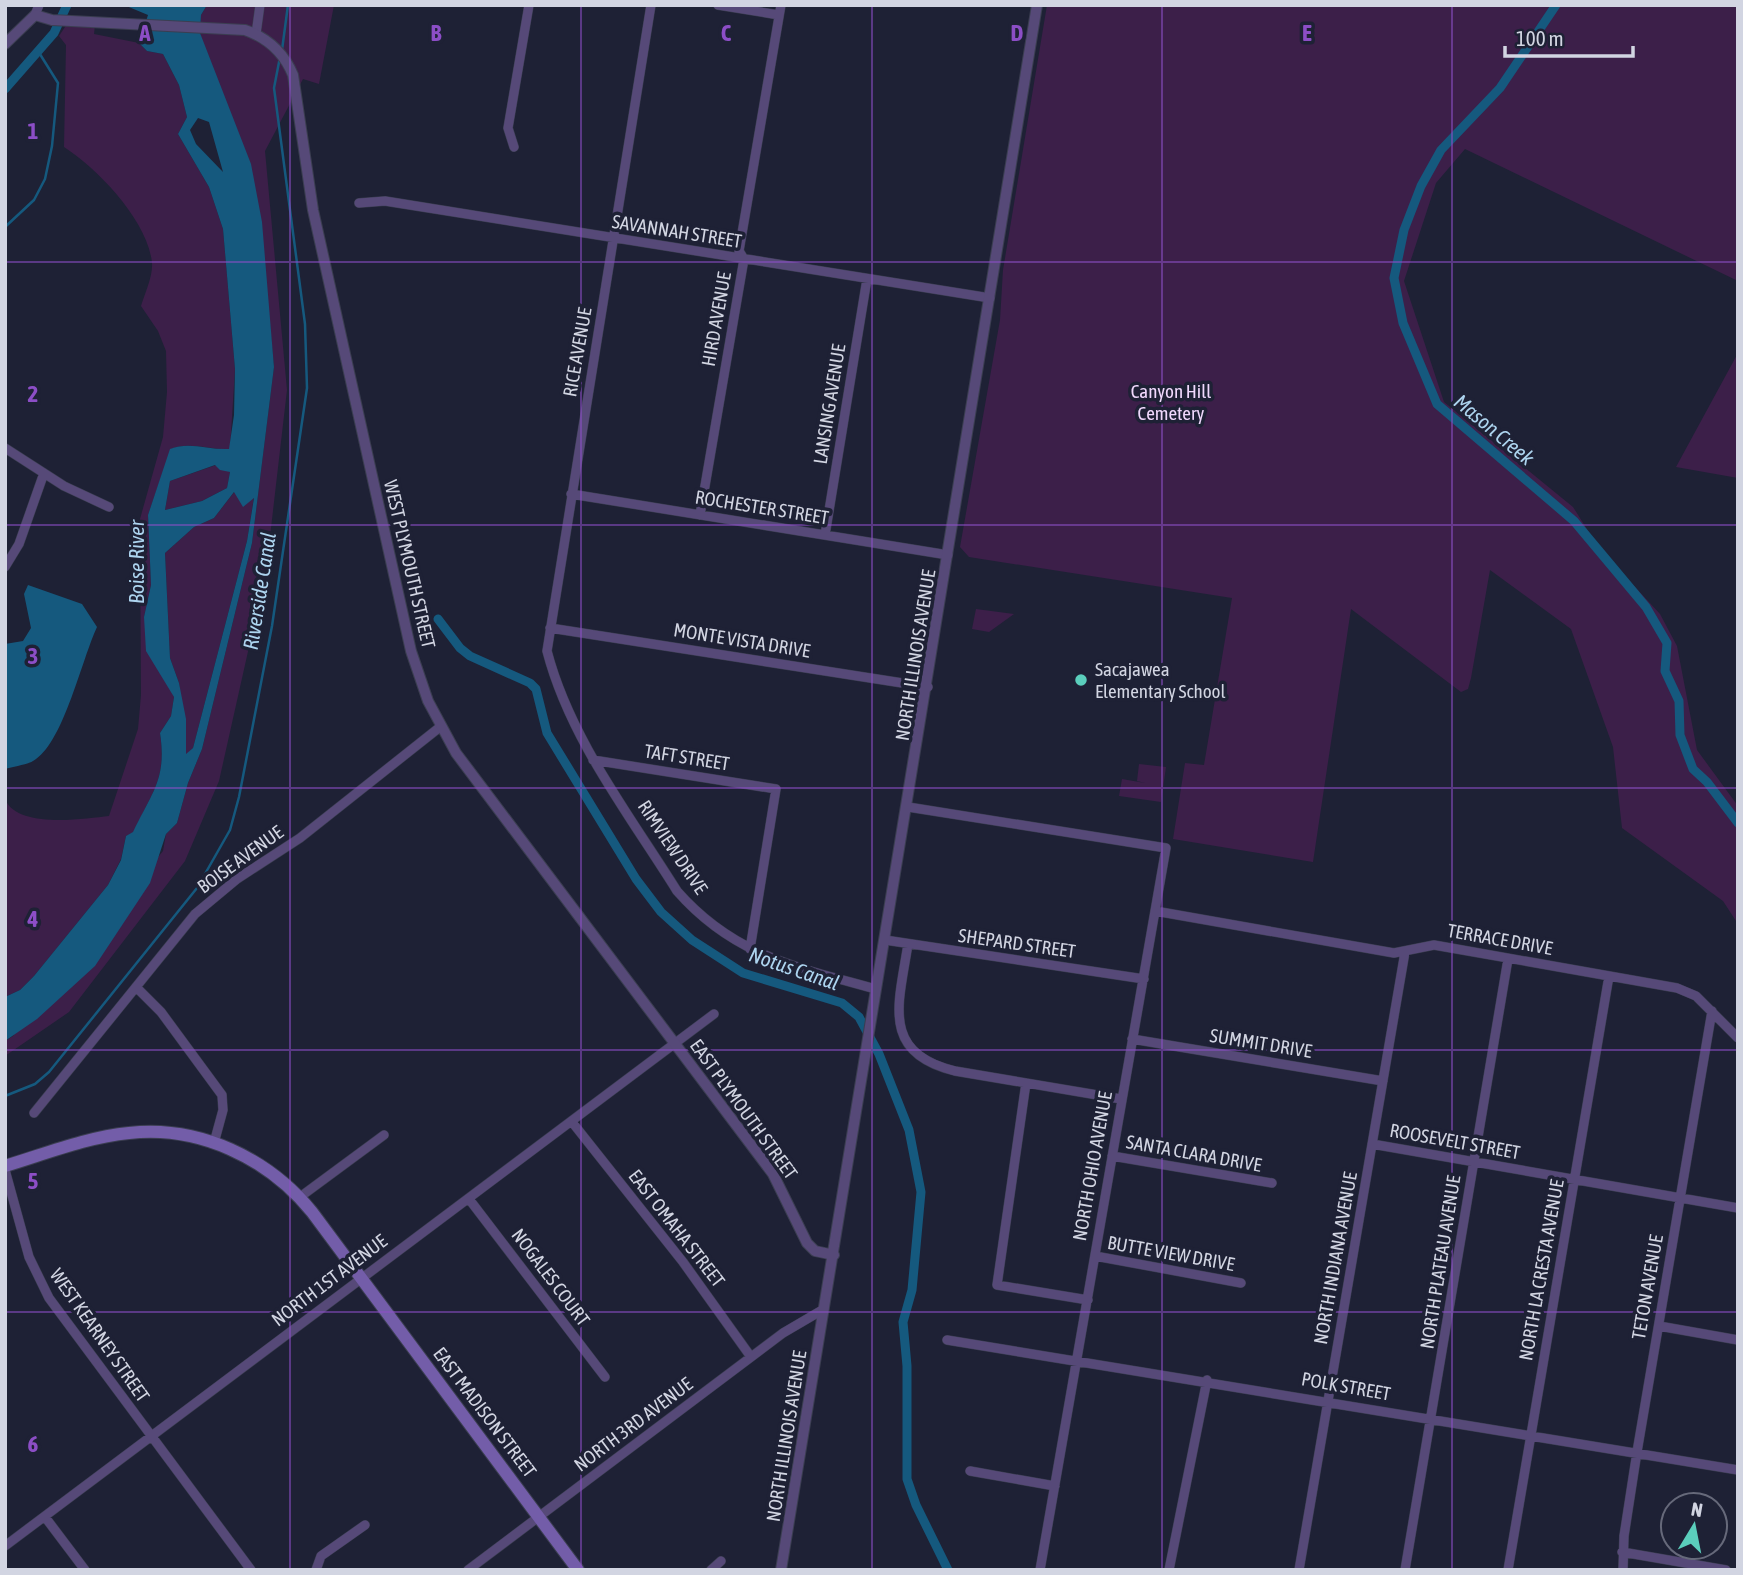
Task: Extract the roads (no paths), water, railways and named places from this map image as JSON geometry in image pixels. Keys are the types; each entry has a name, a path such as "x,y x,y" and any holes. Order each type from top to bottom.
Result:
{"main road":[{"name":"EAST MADISON STREET","path":"5,1168 128,1133 184,1134 214,1143 257,1163 300,1197 578,1570"}],"street":[{"path":"256,34 260,5"},
{"path":"514,147 509,128 529,5"},
{"name":"RICE AVENUE","path":"566,702 547,650 651,5"},
{"path":"718,5 780,10"},
{"name":"NORTH ILLINOIS AVENUE","path":"781,1570 834,1255 870,1018 928,687 1037,5"},
{"path":"5,44 37,10"},
{"name":"WEST PLYMOUTH STREET","path":"37,10 52,20 232,28 256,34 281,54 293,75 313,210 411,651 440,727 477,783 674,1043"},
{"name":"HIRD AVENUE","path":"700,515 744,259 739,251 780,10"},
{"name":"SAVANNAH STREET","path":"359,203 385,201 990,298"},
{"name":"LANSING AVENUE","path":"825,535 867,279"},
{"path":"5,448 44,473 109,507"},
{"path":"5,567 19,544 44,473"},
{"name":"ROCHESTER STREET","path":"571,494 948,555"},
{"name":"MONTE VISTA DRIVE","path":"550,628 928,687"},
{"name":"RIMVIEW DRIVE","path":"566,702 593,760 677,891 694,909 750,949 791,966 876,989"},
{"name":"BOISE AVENUE","path":"34,1114 195,914 216,895 300,838 440,727"},
{"name":"TAFT STREET","path":"593,760 776,789 750,949"},
{"name":"NORTH OHIO AVENUE","path":"908,807 1166,848 1040,1570"},
{"name":"TERRACE DRIVE","path":"1155,911 1405,952 1423,945 1434,945 1677,988 1696,996 1738,1038"},
{"name":"SHEPARD STREET","path":"885,940 1144,979"},
{"path":"908,944 897,1014 904,1040 914,1052 937,1066 1121,1099"},
{"name":"NORTH INDIANA AVENUE","path":"1299,1570 1405,952"},
{"name":"NORTH PLATEAU AVENUE","path":"1405,1570 1508,959"},
{"name":"NORTH LA CRESTA AVENUE","path":"1508,1570 1609,976"},
{"path":"136,987 161,1012 222,1095 223,1110 214,1143"},
{"name":"TETON AVENUE","path":"1623,1570 1622,1552 1637,1452 1712,1011"},
{"name":"NORTH 1ST AVENUE","path":"5,1546 714,1014"},
{"name":"SUMMIT DRIVE","path":"1132,1039 1383,1081"},
{"name":"EAST PLYMOUTH STREET","path":"674,1043 773,1174 807,1243 815,1251 834,1255"},
{"path":"1026,1083 997,1285 1088,1300"},
{"name":"EAST OMAHA STREET","path":"572,1122 683,1262 751,1357"},
{"path":"300,1197 384,1135"},
{"name":"ROOSEVELT STREET","path":"1372,1144 1738,1208"},
{"name":"SANTA CLARA DRIVE","path":"1112,1156 1272,1184"},
{"name":"WEST KEARNEY STREET","path":"5,1168 37,1279 72,1332 251,1570"},
{"name":"NOGALES COURT","path":"469,1199 605,1377"},
{"name":"BUTTE VIEW DRIVE","path":"1095,1256 1241,1283"},
{"name":"NORTH ILLINOIS AVENUE","path":"751,1357 809,1315 824,1309"},
{"path":"1659,1326 1738,1340"},
{"name":"POLK STREET","path":"947,1340 1329,1400 1738,1470"},
{"name":"NORTH 3RD AVENUE","path":"468,1570 751,1357"},
{"path":"1169,1570 1207,1380"},
{"path":"970,1471 1055,1486"},
{"path":"45,1517 85,1570"},
{"path":"316,1570 321,1556 365,1525"},
{"path":"1622,1552 1726,1570"},
{"path":"711,1570 721,1561"}],"water":[{"path":"124,5 207,5 201,15 200,33 251,164 262,222 274,367 252,543 202,749 188,783 177,823 166,834 150,883 95,966 37,1019 5,1041 5,997 20,990 34,976 108,885 121,860 126,836 133,832 156,785 160,774 162,749 160,733 171,716 174,697 146,651 144,617 151,585 148,515 170,449 192,446 229,449 234,415 235,369 223,229 209,187 178,134 187,117 179,85 163,54 147,51 139,43 148,15","holes":["198,118 209,122 223,172 196,144 190,130","215,465 220,470 230,472 227,488 202,501 165,510 170,481","234,492 243,507 254,498 247,541 193,748 186,754 186,719 179,683 170,658 165,553 194,527 214,518"]},
{"path":"28,585 82,604 97,627 64,717 46,749 33,761 5,769 5,644 23,641 31,628 24,594"}],"waterway":[{"path":"5,89 54,33 67,5"},
{"name":"Riverside Canal","path":"282,50 288,5"},
{"name":"Mason Creek","path":"1556,5 1500,88 1441,150 1421,186 1404,230 1394,278 1403,323 1437,404 1574,521 1646,607 1667,643 1665,671 1679,701 1680,735 1693,769 1707,782 1738,823"},
{"path":"5,227 34,200 45,179 52,146 58,83 38,51"},
{"name":"Riverside Canal","path":"5,1096 35,1084 49,1072 197,888 230,830 239,797 272,626 307,388 305,324 274,88 280,57"},
{"name":"Notus Canal","path":"438,619 460,648 470,656 530,683 536,689 547,733 636,879 661,912 692,940 743,973 842,1003 859,1017 879,1054 909,1130 921,1192 912,1290 903,1322 907,1366 907,1479 916,1505 948,1570"}],"place":[{"name":"Sacajawea Elementary School","path":"1081,680"}],"park label":[{"name":"Canyon Hill Cemetery","path":"1171,402"}],"water label":[{"name":"Boise River","path":"137,562"}]}
